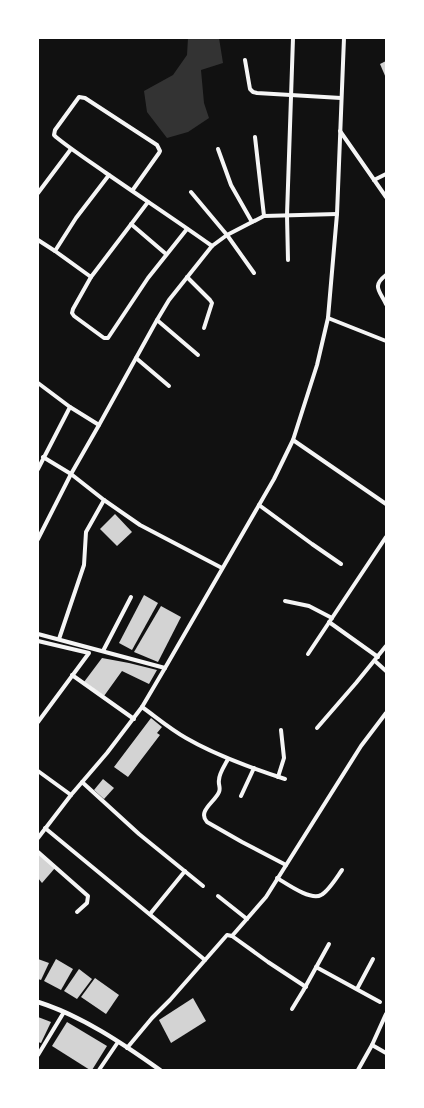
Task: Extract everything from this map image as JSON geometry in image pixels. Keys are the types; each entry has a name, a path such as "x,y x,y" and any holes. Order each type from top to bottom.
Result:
{"street":[{"path":"288,260 287,215 293,38"},
{"path":"38,838 142,707 274,478 293,440 317,365 328,318 338,214 344,38"},
{"path":"245,60 250,89 257,94 341,98"},
{"path":"132,191 159,153 159,147 83,97 78,98 54,132 54,135 71,149 187,229 212,246"},
{"path":"340,131 386,197"},
{"path":"256,137 264,216"},
{"path":"38,193 71,149"},
{"path":"218,149 231,185 252,222"},
{"path":"374,180 386,174"},
{"path":"55,251 76,218 109,175"},
{"path":"191,192 227,234 254,272"},
{"path":"148,202 91,276 72,309 74,316 104,338 108,338 148,278 187,229"},
{"path":"38,539 71,474 157,320 169,300 212,246 227,234 264,216 338,214"},
{"path":"131,224 166,254"},
{"path":"38,240 91,276"},
{"path":"386,275 379,281 378,287 386,304"},
{"path":"187,277 212,303 204,328"},
{"path":"328,318 386,341"},
{"path":"157,320 198,355"},
{"path":"136,358 169,386"},
{"path":"38,383 99,426"},
{"path":"38,469 70,407"},
{"path":"293,440 386,504"},
{"path":"43,457 71,474 104,500 150,531 222,568"},
{"path":"59,639 84,565 86,532 104,500"},
{"path":"258,505 341,564"},
{"path":"308,654 386,537"},
{"path":"103,651 131,597"},
{"path":"285,600 309,606 331,620 376,659 386,671"},
{"path":"38,634 165,668"},
{"path":"38,641 89,653 38,722"},
{"path":"317,728 386,646"},
{"path":"72,675 134,719"},
{"path":"142,707 173,730 228,759 285,779"},
{"path":"232,936 266,897 361,746 386,714"},
{"path":"278,777 284,758 282,730"},
{"path":"228,759 219,778 219,792 205,811 204,819 242,842 286,864"},
{"path":"241,796 254,768"},
{"path":"38,771 71,795"},
{"path":"82,782 139,834 203,886"},
{"path":"45,828 205,960"},
{"path":"38,852 86,894 88,898 87,903 78,912"},
{"path":"278,878 314,897 324,894 342,870"},
{"path":"150,914 185,871"},
{"path":"218,896 247,919"},
{"path":"127,1048 225,936 232,936 306,987"},
{"path":"292,1009 329,944"},
{"path":"357,989 373,958"},
{"path":"316,967 380,1002"},
{"path":"38,1002 83,1021 160,1070"},
{"path":"38,1055 64,1012"},
{"path":"358,1070 386,1014"},
{"path":"99,1070 118,1042"},
{"path":"372,1045 386,1053"}],"shaded area":[{"path":"188,38 219,38 223,63 201,70 204,103 209,118 188,132 167,138 147,112 144,91 173,75 187,55"}],"building":[{"path":"386,61 386,78 380,64"},
{"path":"115,514 132,532 117,546 100,529"},
{"path":"144,595 158,603 132,650 119,643"},
{"path":"161,606 181,617 158,662 134,652"},
{"path":"102,658 157,670 149,684 122,671 104,696 84,682"},
{"path":"151,718 162,727 157,733 160,735 128,777 114,767"},
{"path":"103,779 114,788 104,799 94,790"},
{"path":"38,853 55,868 42,883 38,878"},
{"path":"38,959 49,963 41,980 38,979"},
{"path":"56,959 73,969 61,990 44,981"},
{"path":"79,969 92,979 77,999 64,991"},
{"path":"95,978 119,995 106,1014 81,997"},
{"path":"193,998 206,1021 171,1043 159,1020"},
{"path":"38,1017 51,1022 41,1043 38,1042"},
{"path":"67,1022 107,1046 92,1070 52,1046"}]}
